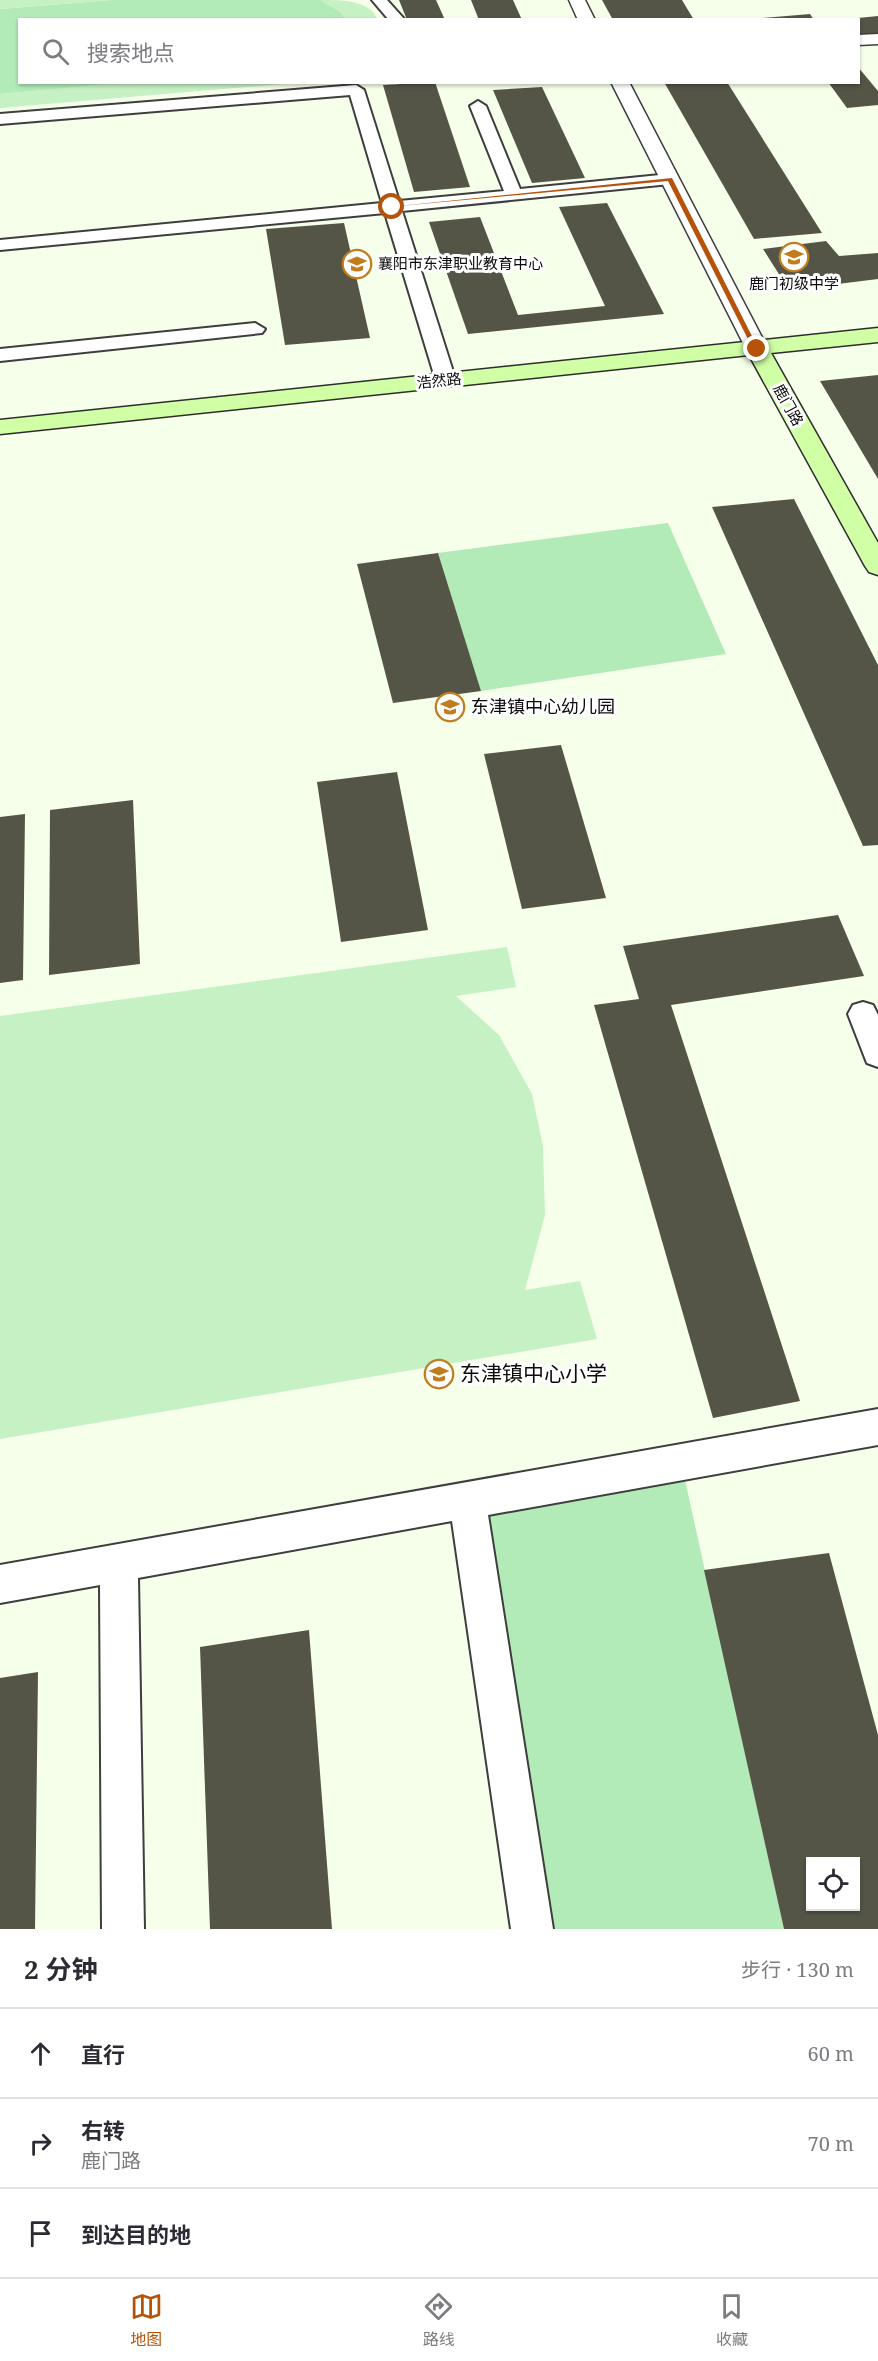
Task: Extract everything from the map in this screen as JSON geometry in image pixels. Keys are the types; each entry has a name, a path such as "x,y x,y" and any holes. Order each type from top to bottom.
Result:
{"street":[{"path":"577,0 586,18"},
{"path":"860,40 878,39"},
{"name":"鹿门路","path":"621,84 757,349 878,566"},
{"name":"浩然路","path":"0,427 878,335"}],"lane":[{"path":"379,0 396,18"},
{"path":"0,119 361,86 392,207 446,381"},
{"path":"478,106 514,195"},
{"path":"0,245 670,179"},
{"path":"0,355 255,329"},
{"path":"863,1014 878,1054"},
{"path":"0,1584 878,1427"},
{"path":"467,1500 532,1929"},
{"path":"119,1563 123,1929"}],"green space":[{"path":"0,0 111,0 0,9"},
{"path":"111,0 321,0 341,12 344,18 18,18 18,84 115,84 0,94 0,9"},
{"path":"321,0 354,2 368,8 376,18 344,18 341,12"},
{"path":"105,84 283,84 0,108 0,94"},
{"path":"668,523 726,654 481,691 438,553"},
{"path":"507,947 516,987 456,996 499,1035 532,1094 543,1146 545,1215 525,1290 580,1281 597,1339 0,1439 0,1016"},
{"path":"681,1462 784,1929 532,1929 467,1500"}],"building":[{"path":"399,0 436,0 444,18 406,18"},
{"path":"471,0 513,0 521,18 478,18"},
{"path":"602,0 682,0 693,18 612,18"},
{"path":"810,14 813,18 763,18"},
{"path":"878,16 878,36 860,37 860,18 858,18"},
{"path":"860,69 878,91 878,105 847,108 829,84 860,84"},
{"path":"436,84 470,187 414,192 383,85"},
{"path":"665,84 728,84 822,233 754,239"},
{"path":"542,87 585,178 532,183 493,90"},
{"path":"607,203 664,314 468,334 429,222 480,217 518,315 605,306 559,207"},
{"path":"344,223 370,338 285,345 266,229"},
{"path":"826,241 839,256 878,253 878,279 789,290 763,249"},
{"path":"878,375 878,479 820,381"},
{"path":"794,499 878,665 878,845 863,846 712,507"},
{"path":"438,553 481,691 393,703 357,564"},
{"path":"561,745 606,898 522,909 484,754"},
{"path":"397,772 428,930 341,942 317,782"},
{"path":"133,800 140,964 49,975 50,810"},
{"path":"25,814 23,980 0,983 0,817"},
{"path":"838,915 864,976 671,1005 800,1401 713,1418 594,1005 639,999 623,946"},
{"path":"829,1553 878,1735 878,1929 784,1929 704,1570"},
{"path":"309,1630 332,1929 210,1929 200,1647"},
{"path":"38,1672 35,1929 0,1929 0,1678"}],"place":[{"name":"鹿门初级中学","path":"794,257"},
{"name":"襄阳市东津职业教育中心","path":"357,264"},
{"name":"东津镇中心幼儿园","path":"450,707"},
{"name":"东津镇中心小学","path":"439,1374"}],"route":[{"path":"392,207 670,179 757,349"}]}
